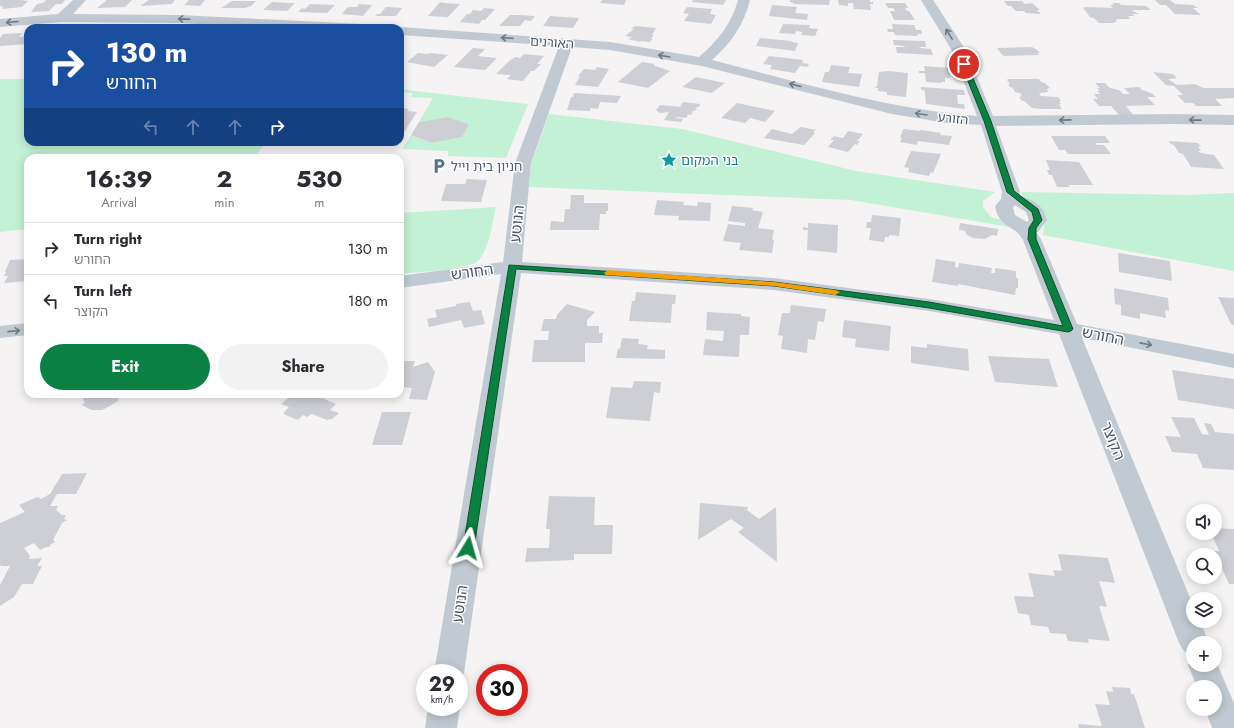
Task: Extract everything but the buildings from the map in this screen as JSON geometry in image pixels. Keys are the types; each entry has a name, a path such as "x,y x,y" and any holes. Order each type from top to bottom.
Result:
{"street":[{"path":"62,18 80,0"},
{"path":"702,62 727,40 741,12 744,0"},
{"path":"928,0 958,50 987,121"},
{"path":"0,23 62,18 179,19 281,24"},
{"name":"האורנים","path":"404,31 610,46 702,62"},
{"name":"הנוטע","path":"451,664 512,267 523,164 567,42"},
{"name":"הזורע","path":"702,62 892,109 947,118 987,121 1172,119 1234,120"},
{"name":"הקוצר","path":"987,121 1014,198 1035,211 1038,220 1029,231 1191,636"},
{"name":"החורש","path":"404,281 512,267 774,284 929,305 1068,329 1234,361"},
{"path":"0,332 24,329"},
{"path":"1222,712 1228,728"},
{"path":"441,728 443,716"}],"green space":[{"path":"0,79 24,79 24,146 263,146 257,154 24,154 24,229 0,232"},
{"path":"404,89 528,104 506,158 448,156 448,151 402,149 411,135 432,143 462,137 469,124 448,117 419,122 433,98 411,97 413,93 404,92"},
{"path":"549,114 682,129 856,171 995,192 983,201 983,207 991,217 1002,220 1010,227 851,200 529,187 531,164"},
{"path":"1022,192 1187,195 1234,193 1234,271 1043,235 1045,219 1029,201 1022,196"},
{"path":"496,207 488,242 479,260 465,266 454,268 404,274 404,213"}],"slow traffic":[{"path":"608,273 774,284 835,292"}],"place":[{"name":"בני המקום","path":"669,160"},
{"name":"חניון בית וייל","path":"439,166"}],"route":[{"path":"468,548 512,267 774,284 929,305 1068,329 1032,239 1032,228 1038,220 1037,216 1031,207 1011,192 987,121 964,64"}]}
